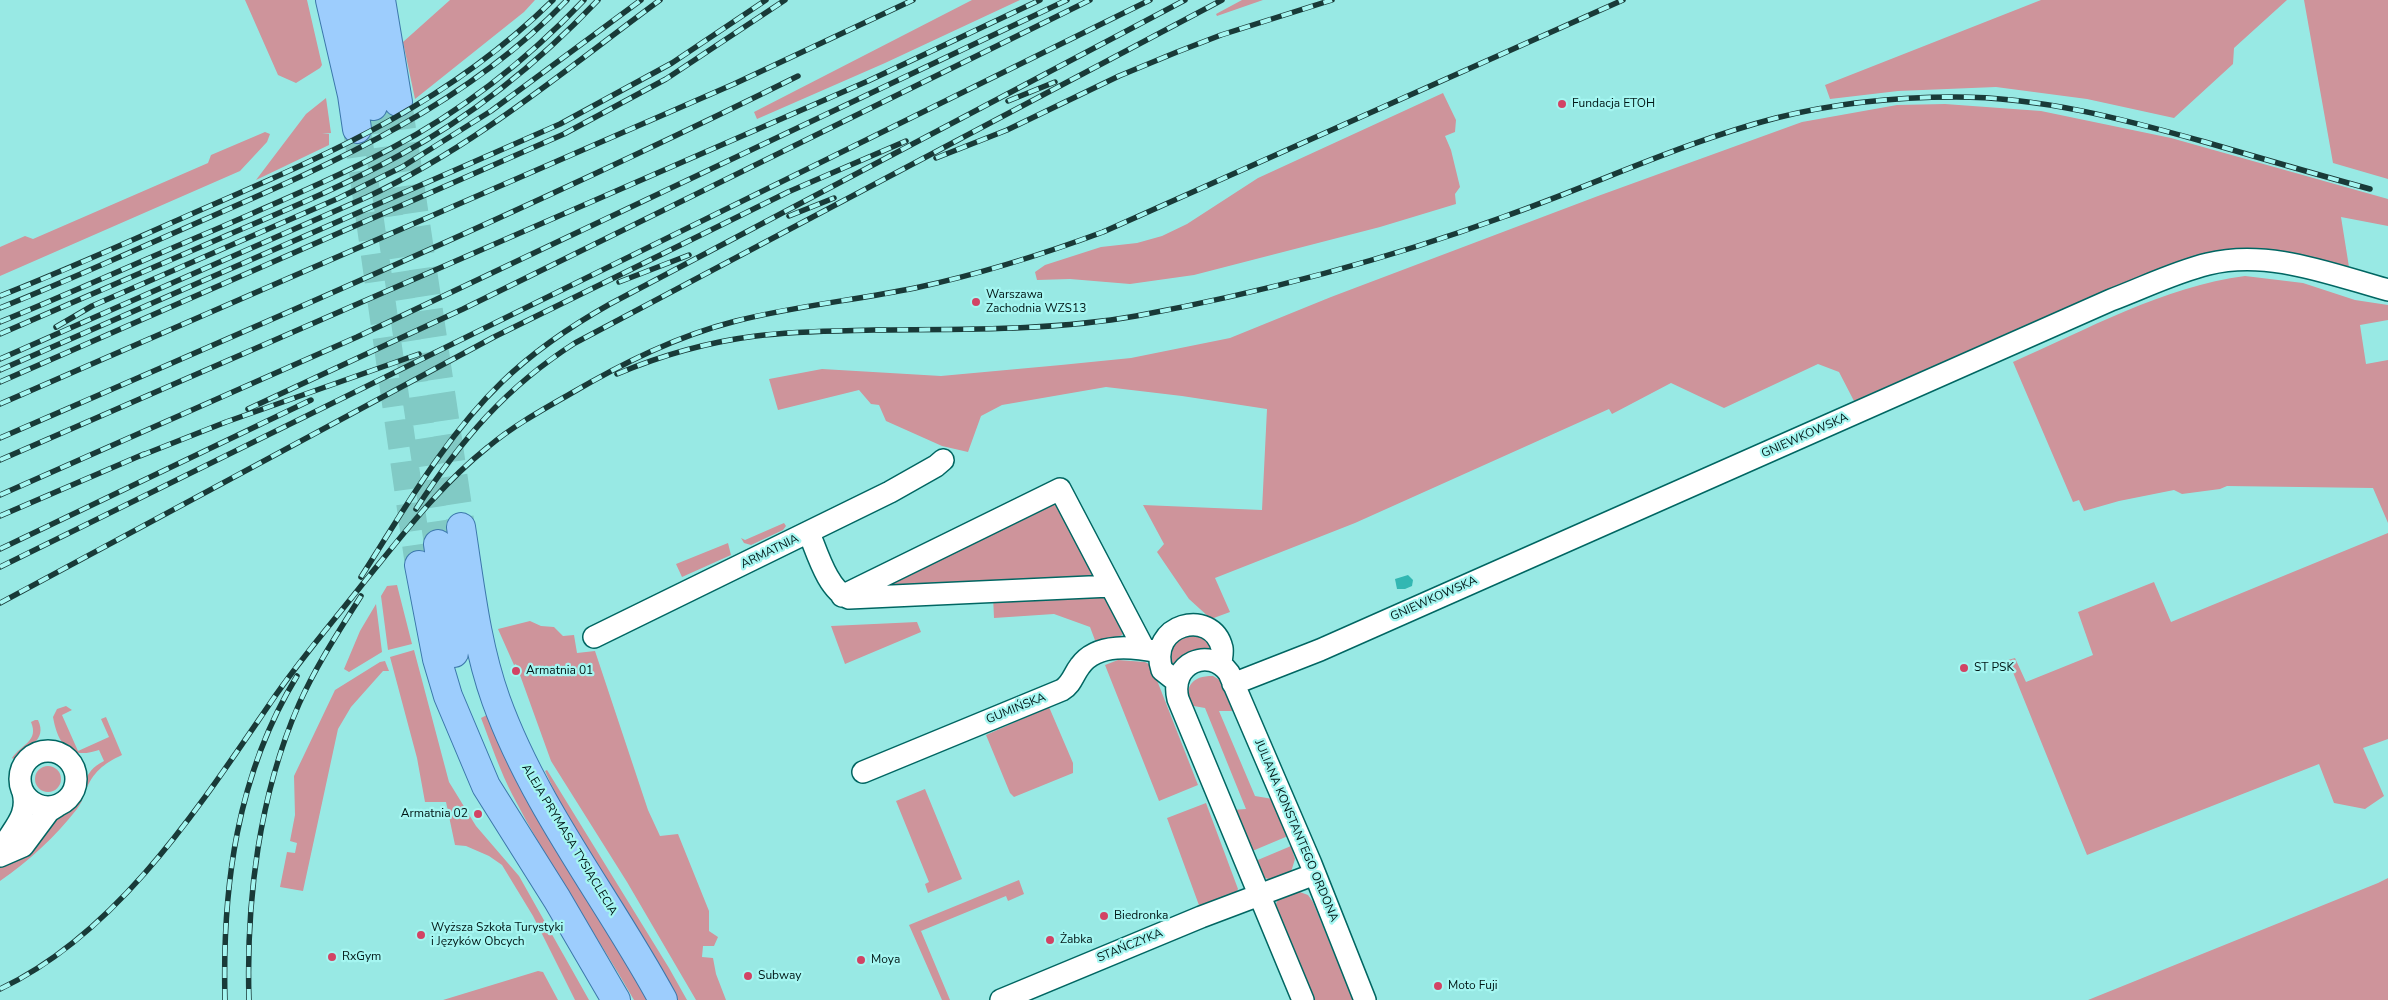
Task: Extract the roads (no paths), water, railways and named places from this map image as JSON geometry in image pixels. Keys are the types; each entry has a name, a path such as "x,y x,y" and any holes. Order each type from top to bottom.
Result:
{"main road":[{"path":"330,0 350,85 357,130"},
{"path":"353,0 386,104 380,0"},
{"name":"ALEJA PRYMASA TYSIĄCLECIA","path":"461,527 479,641 489,680 520,757 547,808 663,1000"},
{"path":"438,544 458,674 475,760"},
{"path":"419,565 437,659 448,696 475,760 495,802 557,899 616,1000"}],"street":[{"name":"GNIEWKOWSKA","path":"1234,684 1320,650 2111,300 2182,272 2230,260 2261,260 2293,264 2388,290"},
{"name":"ARMATNIA","path":"594,637 890,492 936,466 943,460"},
{"path":"842,596 1060,489 1111,586 1152,650 1162,670 1176,682"},
{"path":"809,533 833,587 842,596 861,598 1111,586"},
{"name":"JULIANA KONSTANTEGO ORDONA","path":"1152,650 1176,629 1191,624 1204,626 1217,638 1222,649 1221,664 1234,684 1315,874 1365,1000"},
{"name":"GUMIŃSKA","path":"863,772 1062,690 1071,682 1084,661 1100,652 1111,649 1152,650"},
{"path":"1221,664 1210,660 1192,664 1180,674 1176,682 1178,699 1303,1000"},
{"path":"48,751 61,754 70,762 76,779 71,795 49,810 23,846 0,855 23,815 25,805 20,774 30,757 48,751"},
{"path":"23,792 29,800 37,805 57,806"},
{"name":"STAŃCZYKA","path":"1001,1000 1260,894 1315,874"}],"water":[{"path":"1408,575 1413,580 1412,586 1405,589 1397,589 1395,579"}],"tunnel":[{"path":"398,102 461,527"},
{"path":"373,106 438,544"},
{"path":"357,129 419,565"}],"railway":[{"path":"0,296 300,166 389,121 432,96 473,68 514,36 553,0"},
{"path":"0,308 257,197 399,127 444,100 487,70 528,37 567,0"},
{"path":"0,322 301,192 390,149 443,118 493,82 540,43 584,0"},
{"path":"0,334 311,199 400,155 454,122 505,85 576,23 598,0"},
{"path":"56,327 92,306 339,198 402,167 491,111 641,0"},
{"path":"0,359 367,197 406,177 445,155 518,106 660,0"},
{"path":"0,370 560,124 672,63 766,0"},
{"path":"0,382 564,134 666,79 785,0"},
{"path":"0,404 734,84 913,0"},
{"path":"0,460 868,81 1040,0"},
{"path":"0,495 357,337 1067,0"},
{"path":"248,409 463,309 1090,0"},
{"path":"0,567 1150,0"},
{"path":"361,577 426,475 462,427 502,382 553,340 610,304 1185,0"},
{"path":"416,509 450,460 506,397 527,378 575,343 1222,0"},
{"path":"936,158 1007,130 1119,76 1177,52 1221,35 1332,0"},
{"path":"0,989 43,965 82,935 119,901 153,864 185,824 292,672 406,531 437,495 470,462 507,432 528,419 630,361 714,327 781,311 939,283 1010,263 1103,232 1623,0"},
{"path":"0,438 501,217 798,76"},
{"path":"1008,101 1055,82"},
{"path":"617,374 685,350 756,336 785,333 874,330 1038,327 1136,316 1229,297 1322,274 1458,233 1537,205 1673,151 1741,128 1821,108 1866,102 1956,97 1988,98 2051,105 2143,125 2370,189"},
{"path":"0,603 494,337 788,192 906,141"},
{"path":"789,216 834,198"},
{"path":"619,282 689,255"},
{"path":"140,456 226,422 419,354"},
{"path":"0,549 311,400"},
{"path":"0,516 144,454"},
{"path":"249,1000 250,925 253,887 258,849 274,775 285,739 299,704 328,649 361,596"},
{"path":"225,1000 227,915 237,832 260,752 277,713 297,676"}],"place":[{"name":"Fundacja ETOH","path":"1562,104"},
{"name":"Warszawa Zachodnia WZS13","path":"976,302"},
{"name":"ST PSK","path":"1964,668"},
{"name":"Armatnia 01","path":"516,671"},
{"name":"Armatnia 02","path":"478,814"},
{"name":"Biedronka","path":"1104,916"},
{"name":"Wyższa Szkoła Turystyki i Języków Obcych","path":"421,935"},
{"name":"Żabka","path":"1050,940"},
{"name":"RxGym","path":"332,957"},
{"name":"Moya","path":"861,960"},
{"name":"Subway","path":"748,976"},
{"name":"Moto Fuji","path":"1438,986"}]}
